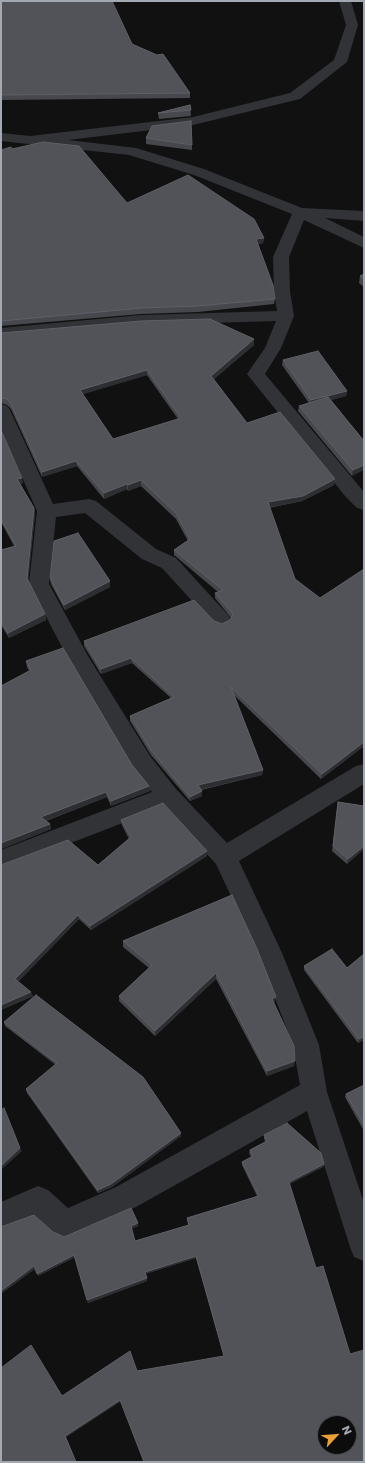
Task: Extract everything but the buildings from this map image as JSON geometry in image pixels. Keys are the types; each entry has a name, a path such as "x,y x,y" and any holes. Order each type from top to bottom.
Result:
{"street":[{"path":"31,140 193,121 295,96 340,62 352,25 345,1"},
{"path":"1,138 131,151 199,172 300,212 364,243"},
{"path":"300,212 364,216"},
{"path":"300,212 281,257 282,291 286,316 273,348 256,374 352,491 364,503"},
{"path":"1,333 141,320 286,316"},
{"path":"1,410 47,511 39,584 80,662 142,763 168,796 225,857 270,953 306,1044 314,1092 364,1247"},
{"path":"47,511 89,506 149,554 169,563 221,620"},
{"path":"225,857 364,773"},
{"path":"1,860 168,796"},
{"path":"1,1216 38,1200 65,1224 126,1198 314,1092"}]}
